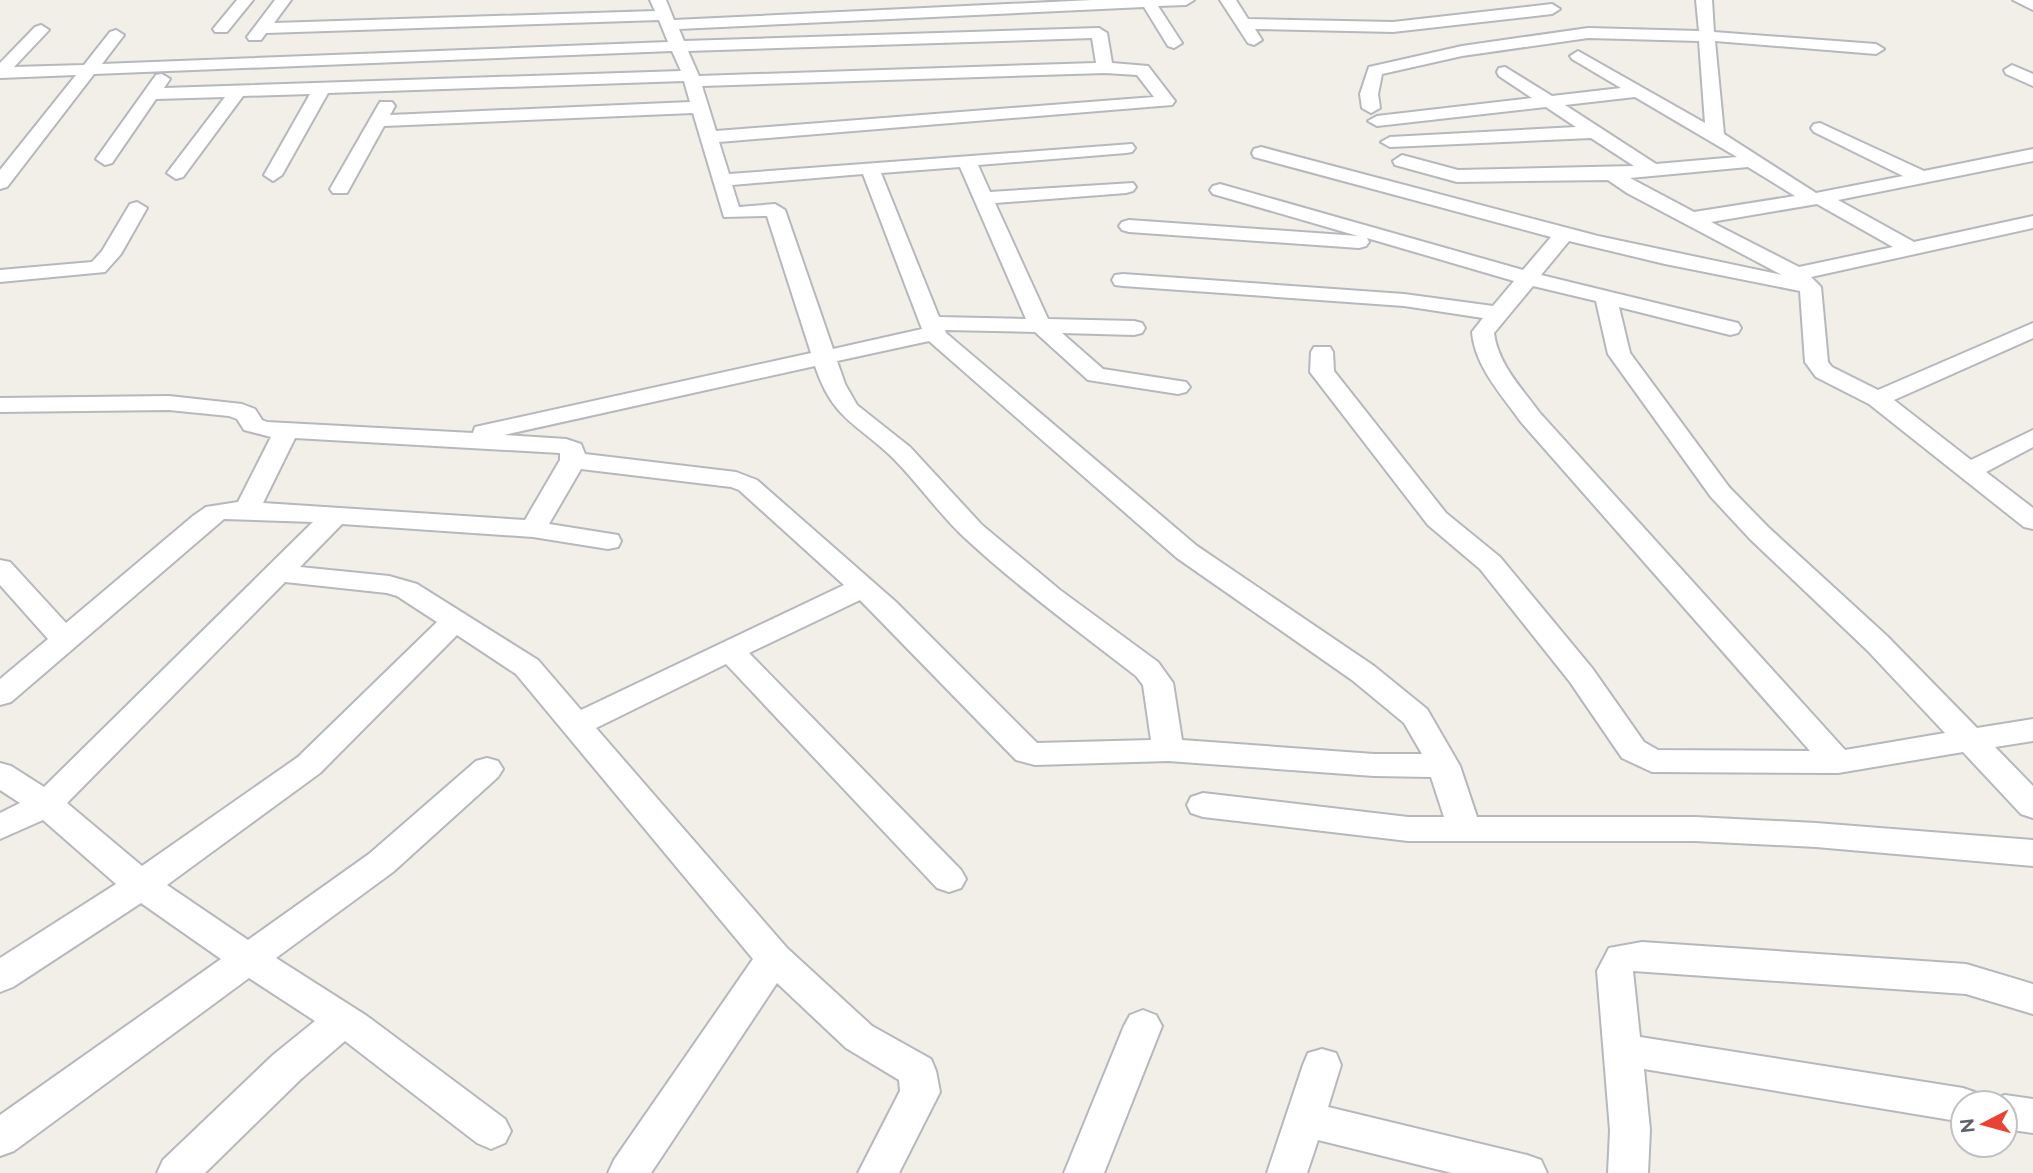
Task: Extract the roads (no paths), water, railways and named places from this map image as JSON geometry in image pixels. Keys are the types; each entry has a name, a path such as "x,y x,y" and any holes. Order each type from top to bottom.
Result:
{"street":[{"path":"220,29 245,0"},
{"path":"234,64 283,0"},
{"path":"340,189 446,0"},
{"path":"261,29 664,13 1186,0"},
{"path":"1228,0 1256,42"},
{"path":"1244,24 1393,27 1558,12 1537,0"},
{"path":"1704,0 1715,135"},
{"path":"2021,0 2033,5"},
{"path":"1147,1 1174,43"},
{"path":"1065,3 1077,34"},
{"path":"664,13 692,79 731,213 775,210 826,356 833,384 848,409 901,452 973,531 1050,596 1147,669 1158,683 1168,750"},
{"path":"0,73 41,30"},
{"path":"0,73 678,46 1098,33 1105,68"},
{"path":"1639,91 1374,115 1368,94 1375,71 1462,51 1588,33 1706,36 1876,49"},
{"path":"0,183 116,35"},
{"path":"0,47 26,45"},
{"path":"1578,56 1715,135 1751,157 1751,161"},
{"path":"105,159 171,66"},
{"path":"151,94 1105,68 1142,69 1166,101 709,137"},
{"path":"2012,70 2033,81"},
{"path":"1505,72 1653,171"},
{"path":"273,175 322,88"},
{"path":"176,173 238,91"},
{"path":"377,121 701,107"},
{"path":"1820,128 1921,177"},
{"path":"1390,142 1594,132"},
{"path":"722,180 1126,148"},
{"path":"1261,153 1566,233 1758,278 1803,280 1912,248 2033,222"},
{"path":"1690,219 1816,199 2033,155"},
{"path":"967,161 1040,325 1096,375 1178,387"},
{"path":"1402,161 1457,176 1612,174 1751,161 1816,199 1912,248"},
{"path":"870,169 933,328 1187,552 1363,673 1416,716 1444,766 1463,827"},
{"path":"1612,174 1633,189 1803,280"},
{"path":"983,198 1126,187"},
{"path":"1220,190 1528,278 1730,328"},
{"path":"0,276 99,268 111,254 138,208"},
{"path":"1129,226 1411,245"},
{"path":"1566,233 1483,332 1483,343 1489,356 1530,417 1838,762"},
{"path":"1123,280 1404,300 1499,314"},
{"path":"1803,280 1817,362 1824,372 1877,399 2033,521"},
{"path":"1606,296 1619,354 1720,492 1759,533 1877,643 2033,806"},
{"path":"451,439 826,356 933,328 1040,325 1134,328"},
{"path":"1877,399 2033,330"},
{"path":"1322,352 1322,372 1437,519 1490,564 1581,674 1633,750 1652,761 1838,762 2033,730"},
{"path":"0,405 169,403 233,409 246,414 253,425 264,429 566,446 572,449 573,460 533,529"},
{"path":"247,510 287,430"},
{"path":"1967,472 2033,437"},
{"path":"573,460 736,480 748,485 887,608 1027,752 1035,754 1168,750 1374,765 1444,766"},
{"path":"0,695 215,513 231,509 533,529 608,541"},
{"path":"0,827 46,804 336,515"},
{"path":"0,568 65,639"},
{"path":"278,573 389,585 407,590 527,667 774,958 859,1037 917,1072 920,1092 878,1173"},
{"path":"575,724 863,587"},
{"path":"0,976 141,885 309,765 455,621"},
{"path":"730,651 949,879"},
{"path":"0,1138 381,863 487,769"},
{"path":"0,774 46,804 141,885 249,960 343,1020 491,1131"},
{"path":"1203,804 1408,828 1695,829 1816,835 2033,853"},
{"path":"1628,1173 1630,1130 1615,971 1622,958 1642,956 1966,979 2033,999"},
{"path":"628,1173 774,958"},
{"path":"177,1173 287,1067 343,1020"},
{"path":"1084,1173 1143,1026"},
{"path":"1623,1050 1949,1103"},
{"path":"1287,1173 1322,1065"},
{"path":"1304,1119 1527,1173"}]}
